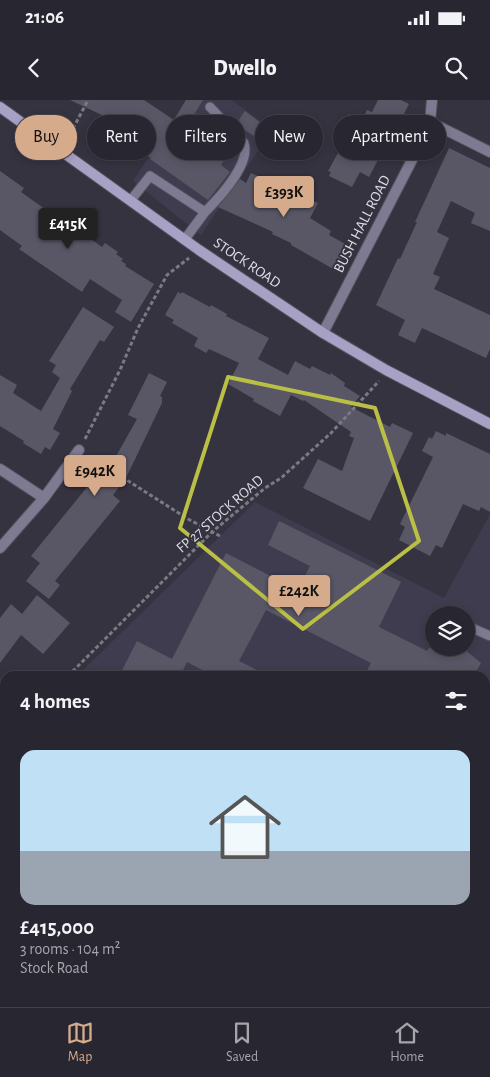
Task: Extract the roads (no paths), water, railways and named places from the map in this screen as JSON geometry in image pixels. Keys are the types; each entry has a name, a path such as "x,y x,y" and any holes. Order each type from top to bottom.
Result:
{"main road":[{"name":"STOCK ROAD","path":"0,107 132,200 199,250 323,333 386,370 490,424"}],"street":[{"name":"BUSH HALL ROAD","path":"431,115 432,100"},
{"path":"446,130 490,152"},
{"name":"BUSH HALL ROAD","path":"323,333 412,160"},
{"path":"0,548 44,498 79,450"},
{"path":"0,469 44,498"}],"lane":[{"path":"185,239 205,212 222,194 245,156 244,143 210,108"},
{"path":"132,200 150,176 205,212"},
{"path":"475,629 490,636"}]}
